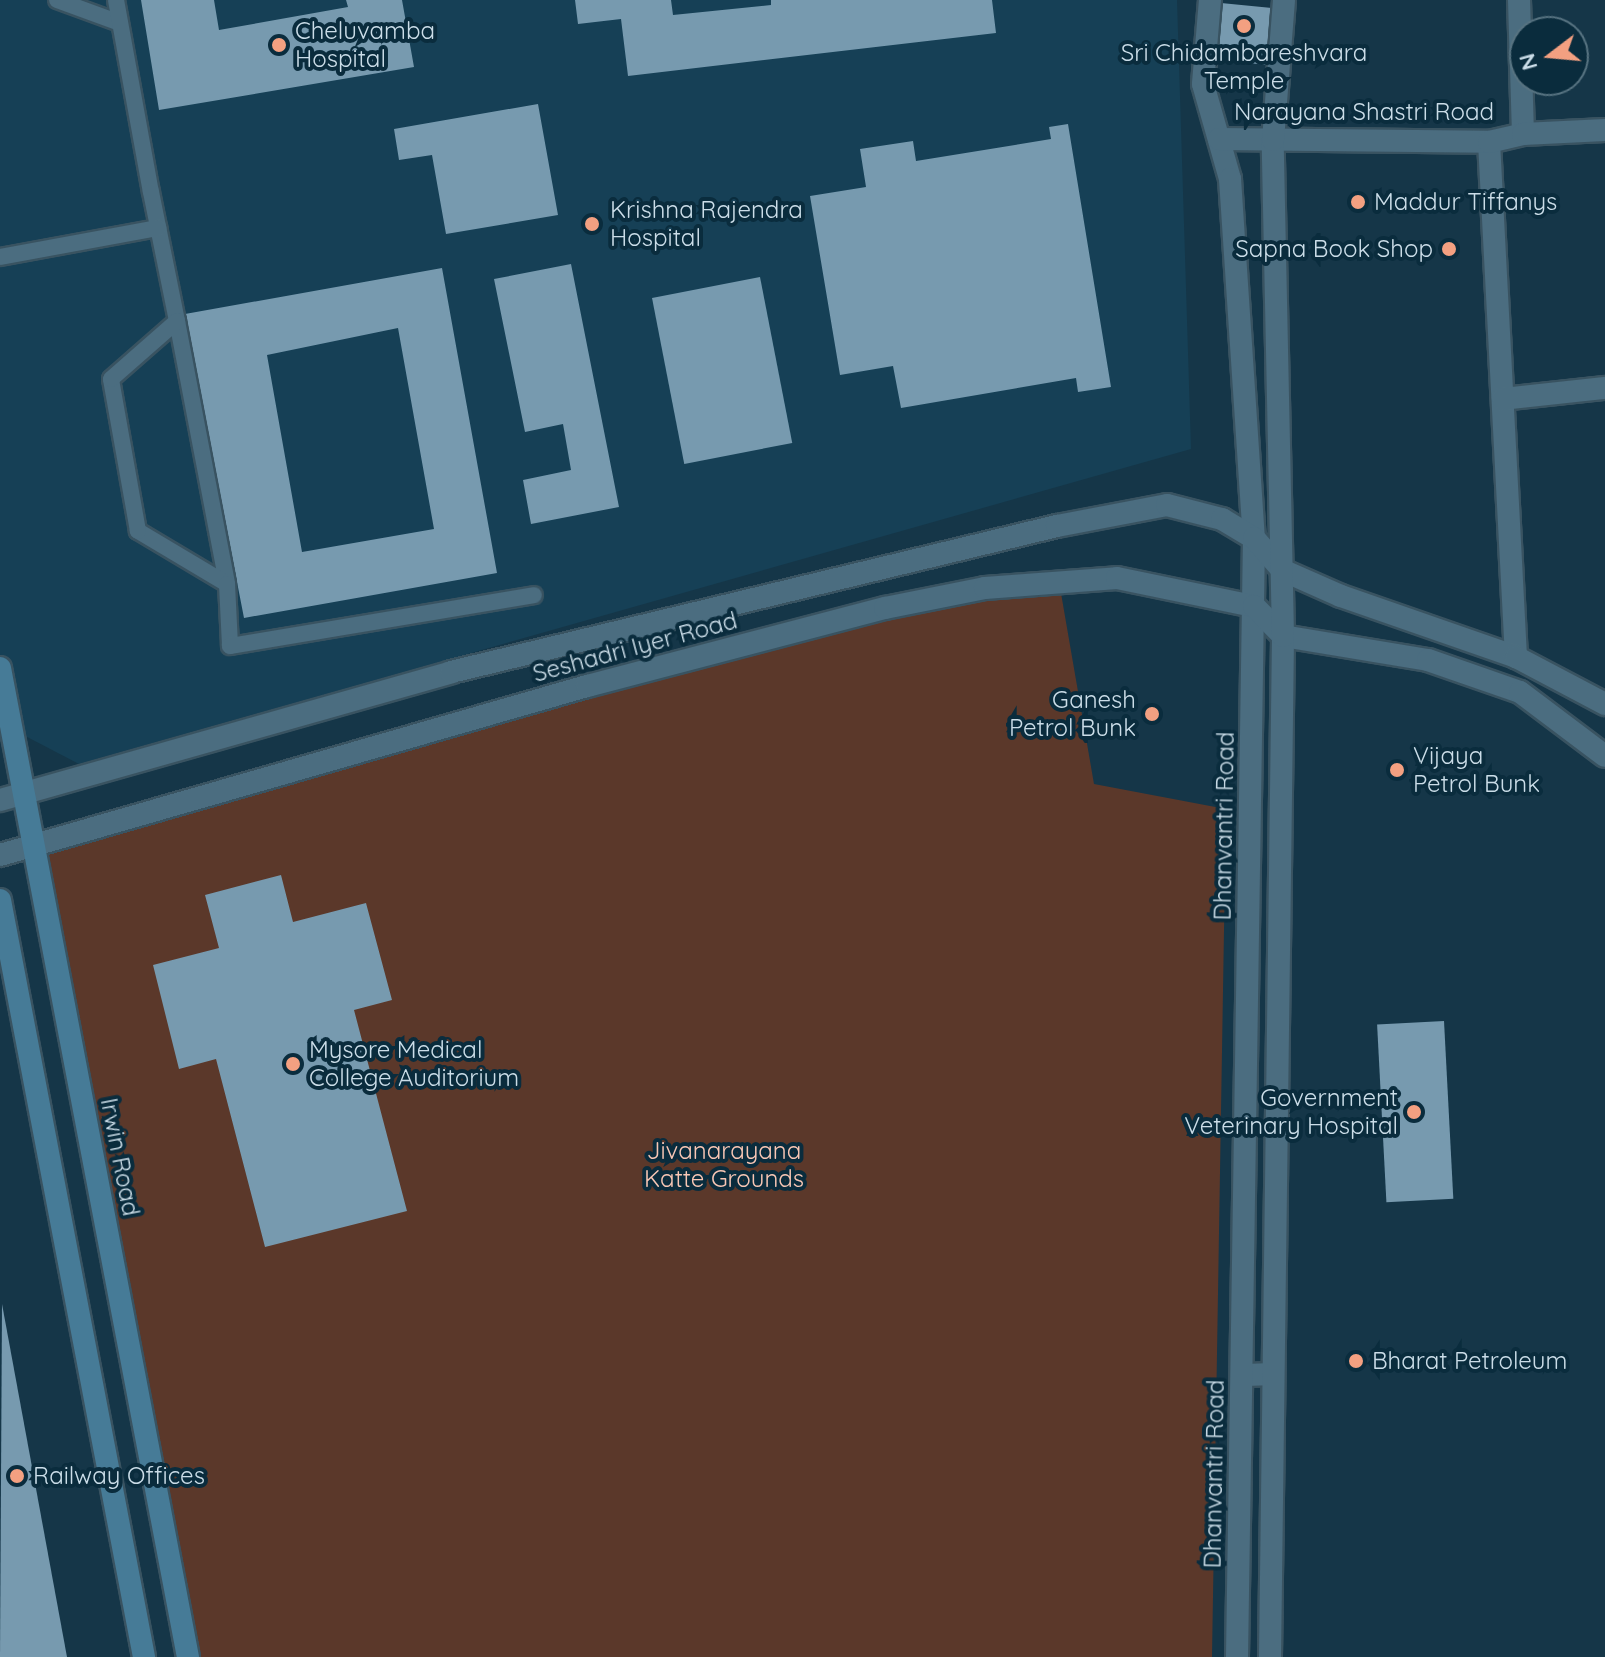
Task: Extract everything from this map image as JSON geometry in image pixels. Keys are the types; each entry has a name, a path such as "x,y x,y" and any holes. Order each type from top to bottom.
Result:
{"main road":[{"name":"Irwin Road","path":"0,668 188,1657"},
{"path":"0,900 144,1657"}],"street":[{"name":"Dhanvantri Road","path":"1210,0 1203,84 1230,179 1254,538 1237,1657"},
{"path":"1270,1657 1270,1374 1283,636 1273,140 1284,0"},
{"path":"1519,0 1523,134"},
{"name":"Narayana Shastri Road","path":"1219,139 1489,142 1523,134 1605,130"},
{"path":"1489,142 1516,657"},
{"path":"1503,399 1605,388"},
{"path":"0,800 451,672 1057,526 1167,505 1222,519 1254,538 1282,570 1516,657 1605,704"},
{"name":"Seshadri Iyer Road","path":"0,855 587,686 885,608 985,588 1117,578 1254,606"},
{"path":"1254,606 1283,636 1428,660 1520,692 1605,756"},
{"path":"1242,1375 1270,1374"}],"lane":[{"path":"57,0 120,23"},
{"path":"116,0 227,584 230,646 534,595"},
{"path":"0,257 158,228"},
{"path":"177,321 111,379 138,531 227,584"}],"shaded area":[{"name":"Krishna Rajendra Hospital","path":"0,0 1177,0 1191,449 79,764 10,728 0,672"}],"green space":[{"name":"Jivanarayana Katte Grounds","path":"1057,570 1094,784 1226,809 1212,1657 187,1657 25,841"}],"building":[{"name":"Cheluvamba Hospital","path":"141,0 214,0 219,30 348,7 346,0 402,0 414,67 159,110"},
{"path":"575,0 671,0 673,15 771,5 771,0 992,0 996,33 628,76 621,19 578,24"},
{"name":"Sri Chidambareshvara Temple","path":"1221,3 1272,8 1266,65 1249,63 1251,47 1233,45 1232,61 1216,59"},
{"path":"538,104 558,215 446,234 432,155 399,160 394,129"},
{"path":"1068,124 1111,387 1078,392 1076,378 901,408 893,366 840,375 810,196 866,187 860,149 913,141 916,161 1051,139 1049,127"},
{"path":"571,264 619,507 531,524 523,480 571,470 563,424 525,432 494,279"},
{"path":"442,268 497,573 244,618 185,314","holes":["398,328 434,529 302,552 267,355"]},
{"path":"760,277 792,443 684,464 652,298"},
{"name":"Mysore Medical College Auditorium","path":"281,875 293,922 366,903 392,1000 354,1010 407,1211 265,1247 216,1059 179,1069 153,965 219,948 205,895"},
{"name":"Government Veterinary Hospital","path":"1444,1021 1453,1199 1386,1202 1377,1025"},
{"name":"Railway Offices","path":"2,1304 67,1657 0,1657"}],"place":[{"name":"Sri Chidambareshvara Temple","path":"1244,26"},
{"name":"Cheluvamba Hospital","path":"279,45"},
{"name":"Maddur Tiffanys","path":"1358,202"},
{"name":"Krishna Rajendra Hospital","path":"592,224"},
{"name":"Sapna Book Shop","path":"1449,249"},
{"name":"Ganesh Petrol Bunk","path":"1152,714"},
{"name":"Vijaya Petrol Bunk","path":"1397,770"},
{"name":"Mysore Medical College Auditorium","path":"293,1064"},
{"name":"Government Veterinary Hospital","path":"1414,1112"},
{"name":"Bharat Petroleum","path":"1356,1361"},
{"name":"Railway Offices","path":"17,1476"}]}
